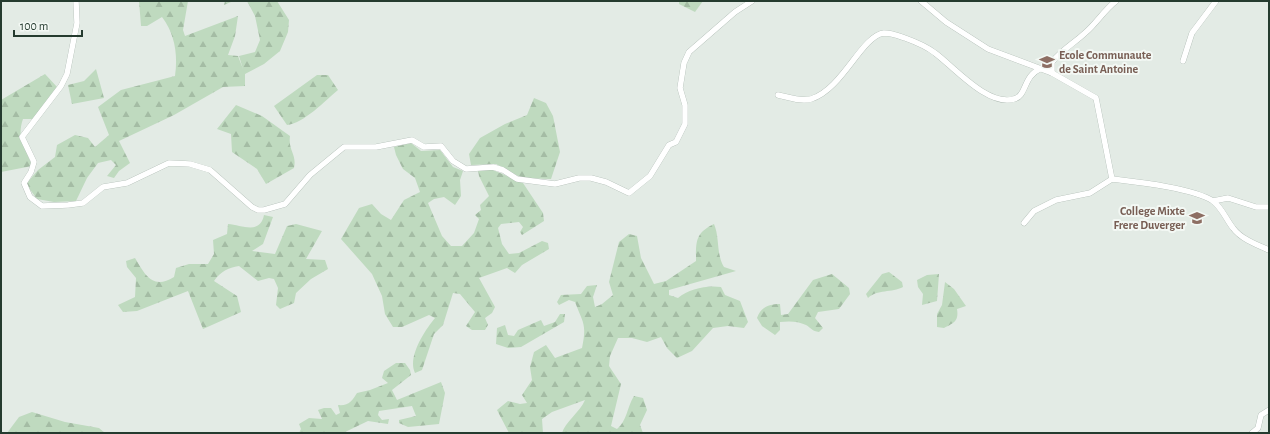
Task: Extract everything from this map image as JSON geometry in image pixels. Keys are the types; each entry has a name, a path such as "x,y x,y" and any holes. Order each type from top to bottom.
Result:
{"street":[{"path":"76,1 77,23 67,74 61,86 22,137 34,162 31,172 24,183 30,197 42,206 83,203 103,187 127,182 169,163 190,164 210,170 252,207 258,210 264,210 284,204 310,175 344,147 376,147 412,140 424,147 441,146 453,161 466,169 494,167 503,170 517,179 555,184 579,178 591,178 606,182 629,193 650,176 669,145 676,142 685,124 684,105 680,88 684,63 689,52 735,12 752,1"},
{"path":"921,1 946,22 988,49 1052,73 1096,98 1112,179"},
{"path":"1052,73 1052,62 1062,50 1084,34 1116,1"},
{"path":"1183,61 1192,33 1216,1"},
{"path":"778,95 803,100 811,99 831,88 867,42 884,33 901,36 926,47 985,93 997,98 1007,100 1016,99 1021,94 1030,74 1040,68"},
{"path":"1024,223 1034,212 1056,200 1090,193 1112,179 1196,194 1213,201 1220,208 1234,229 1249,241 1269,250"},
{"path":"1213,201 1228,198 1256,207 1269,207"},
{"path":"1252,433 1258,428 1261,415 1269,410"}],"green space":[{"path":"139,1 188,1 183,30 185,36 238,16 235,36 228,55 238,56 243,69 239,56 255,52 260,40 255,16 247,1 277,1 289,20 288,32 280,51 264,64 245,74 245,86 223,87 174,115 119,141 130,163 119,171 114,178 107,176 116,165 111,160 98,163 87,178 76,201 54,202 37,199 26,184 38,170 55,157 57,145 75,135 88,138 95,147 109,135 98,107 121,90 175,76 176,53 170,30 162,17 147,26 141,26"},
{"path":"225,1 247,1 231,2 224,5"},
{"path":"679,1 703,1 695,12 679,4"},
{"path":"96,69 104,98 72,104 68,85 84,81"},
{"path":"45,74 58,88 33,119 23,119 21,126 21,138 32,166 1,172 1,100"},
{"path":"317,75 328,75 338,90 300,121 287,125 274,106"},
{"path":"534,98 546,103 553,116 560,152 551,179 522,178 496,164 471,165 469,154 480,138 505,124 527,115"},
{"path":"236,105 262,116 290,136 290,145 295,163 294,168 266,184 257,169 232,152 231,134 217,129"},
{"path":"411,143 421,151 440,150 453,167 463,171 460,180 461,196 455,205 444,197 434,199 428,203 442,236 451,246 462,246 474,233 479,219 475,215 481,210 480,205 489,196 479,176 478,170 493,170 523,183 543,213 544,221 522,235 520,232 523,227 519,222 501,224 498,228 502,244 509,254 519,253 542,241 548,243 549,249 522,265 515,273 507,268 479,278 495,307 492,313 485,318 488,325 485,330 472,330 466,326 475,312 460,294 453,293 443,325 434,334 422,370 415,373 413,359 415,352 422,336 435,318 429,315 402,327 393,327 385,314 382,296 372,274 341,239 359,208 372,204 381,214 391,220 404,200 420,192 415,178 403,169 394,147"},
{"path":"264,215 273,217 263,244 252,251 275,254 287,226 296,224 322,231 306,259 325,260 328,269 311,279 296,293 294,303 280,309 276,305 278,288 274,279 269,278 258,281 239,266 225,270 214,281 237,296 241,312 203,329 188,291 137,311 123,312 118,305 135,297 136,278 127,267 126,261 135,258 142,270 150,279 160,282 167,281 174,277 176,268 189,264 208,264 214,254 213,240 227,234 228,224 244,227 255,227 262,221"},
{"path":"714,224 720,257 724,267 736,271 669,290 669,295 678,298 687,292 698,288 721,287 725,295 740,301 748,322 744,328 728,326 713,328 692,351 677,358 667,348 661,337 647,342 632,338 618,338 610,356 609,366 621,384 611,426 617,429 620,426 634,396 643,398 647,410 640,425 643,433 562,433 566,425 580,409 585,400 552,412 542,419 543,433 509,433 497,410 508,401 520,404 527,403 522,395 532,380 530,367 534,352 546,345 555,358 582,348 584,328 575,302 569,300 559,305 557,302 561,295 581,294 587,286 597,285 593,297 595,307 602,304 613,295 609,282 619,242 629,234 637,236 641,258 654,284 666,281 696,261 698,239 703,231"},
{"path":"889,272 902,282 903,287 876,293 868,298 866,294 882,274"},
{"path":"832,274 849,288 850,294 839,309 818,312 815,318 823,328 819,332 806,325 787,321 780,322 780,330 775,335 762,326 757,318 763,309 772,305 780,304 781,315 788,314 813,280"},
{"path":"939,274 937,301 922,305 923,294 918,287 917,280 927,275"},
{"path":"945,282 954,289 966,306 957,309 955,321 951,325 944,328 937,327 937,314 942,305"},
{"path":"560,314 565,314 564,322 521,347 508,348 496,344 497,328 505,325 508,335 514,336 518,330 541,320 544,326 555,322"},
{"path":"396,363 405,363 410,370 411,375 392,390 397,400 441,382 445,393 439,424 408,427 399,423 399,420 416,416 412,406 379,411 378,415 382,420 389,419 388,424 368,421 343,433 299,433 301,429 299,424 309,418 322,419 318,410 331,408 336,415 340,413 338,405 345,405 350,402 357,393 388,383 382,378 384,371"},
{"path":"32,412 65,422 99,428 105,433 7,433 19,417"}],"place":[{"name":"Ecole Communaute de Saint Antoine","path":"1047,62"},
{"name":"College Mixte Frere Duverger","path":"1197,218"}]}
